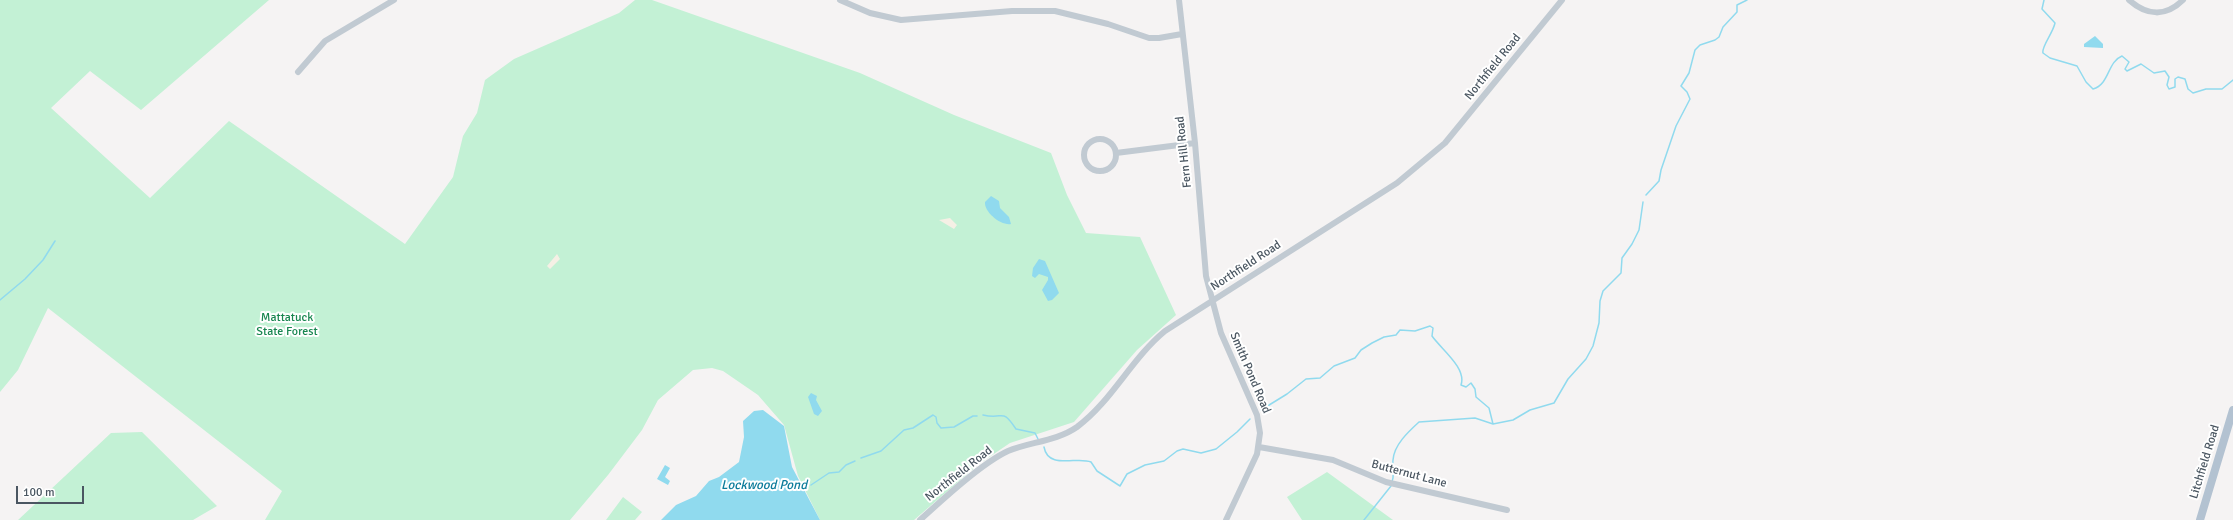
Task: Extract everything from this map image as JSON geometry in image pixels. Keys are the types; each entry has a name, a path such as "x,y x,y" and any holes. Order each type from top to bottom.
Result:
{"main road":[{"name":"Litchfield Road","path":"2200,520 2233,410"}],"street":[{"path":"298,72 326,41 394,0"},
{"path":"840,0 849,2 870,13 901,20 1012,11 1055,11 1100,22 1149,38 1159,38 1182,34"},
{"name":"Fern Hill Road","path":"1179,0 1195,143 1206,276 1211,301"},
{"name":"Northfield Road","path":"920,520 962,484 1004,453 1054,438 1077,427 1157,338 1211,301 1397,183 1445,144 1562,0"},
{"path":"2129,0 2144,10 2159,13 2168,12 2183,0"},
{"path":"1097,139 1109,141 1116,153 1114,165 1104,171 1090,168 1084,158 1086,146 1097,139"},
{"path":"1116,153 1195,143"},
{"name":"Smith Pond Road","path":"1211,301 1229,353 1257,415 1260,433 1259,447 1247,479 1226,520"},
{"name":"Butternut Lane","path":"1259,447 1333,460 1392,483 1507,510"}],"green space":[{"name":"Mattatuck State Forest","path":"0,0 269,0 141,110 90,71 51,108 150,198 229,121 405,244 453,177 463,136 477,113 485,80 514,59 619,13 635,0 652,0 860,73 954,115 1051,153 1067,195 1086,233 1140,237 1176,315 1137,350 1074,422 1010,443 979,464 914,520 820,520 798,476 784,425 758,395 723,371 712,368 693,370 658,400 642,430 608,475 570,520 265,520 282,491 48,308 18,370 0,392"},
{"path":"142,432 217,506 193,520 18,520 111,433"},
{"path":"1327,472 1393,520 1302,520 1287,497"},
{"path":"623,497 642,512 635,520 606,520"}],"sand":[{"path":"950,218 957,225 954,229 939,220"},
{"path":"557,254 560,259 550,269 547,266"}],"water":[{"path":"2095,36 2103,44 2103,48 2084,47 2084,44"},
{"path":"991,196 999,201 1000,208 1009,217 1011,224 998,221 987,210 985,202"},
{"path":"1039,259 1045,261 1059,293 1052,300 1048,301 1042,290 1048,280 1048,277 1039,274 1035,278 1032,276 1033,268"},
{"path":"811,393 817,396 816,400 822,411 818,416 814,414 808,397"},
{"name":"Lockwood Pond","path":"763,410 784,426 792,467 820,520 661,520 676,505 696,496 709,481 719,477 739,462 744,437 743,421 754,411"},
{"path":"665,465 670,468 665,477 670,481 668,485 657,479"}],"waterway":[{"path":"1646,195 1659,181 1661,170 1676,126 1690,99 1687,92 1681,86 1689,73 1695,50 1700,45 1715,40 1719,37 1723,27 1737,12 1737,5 1747,0"},
{"path":"2044,0 2042,9 2055,23 2044,47 2043,53 2050,58 2077,66 2086,82 2093,89 2103,83 2114,63 2122,56 2129,62 2125,69 2127,71 2141,64 2154,73 2165,71 2169,77 2167,85 2169,89 2175,87 2175,79 2178,77 2185,79 2188,89 2193,93 2206,89 2222,89 2233,80"},
{"path":"1392,482 1393,460 1396,449 1406,434 1419,422 1475,418 1493,424 1513,420 1530,410 1554,403 1568,379 1586,359 1593,346 1599,323 1600,301 1603,291 1621,273 1622,258 1632,244 1639,230 1643,202"},
{"path":"0,300 25,279 43,260 55,241"},
{"path":"1261,410 1287,394 1306,379 1320,378 1334,366 1355,358 1361,350 1384,337 1396,335 1400,330 1415,331 1430,326 1433,328 1432,336 1457,365 1462,379 1461,385 1466,387 1471,383 1475,389 1476,397 1489,408 1493,424"},
{"path":"861,458 881,451 904,430 913,428 933,415 936,417 937,423 941,428 954,427 973,416 977,416"},
{"path":"983,415 1005,416 1016,429 1035,433 1038,439"},
{"path":"1044,447 1047,454 1051,458 1057,460 1079,460 1091,462 1097,471 1120,486 1127,474 1145,465 1164,461 1177,451 1183,449 1201,453 1216,449 1250,419"},
{"path":"811,485 829,473 839,472 846,465 855,461"},
{"path":"1364,520 1391,486"}]}
